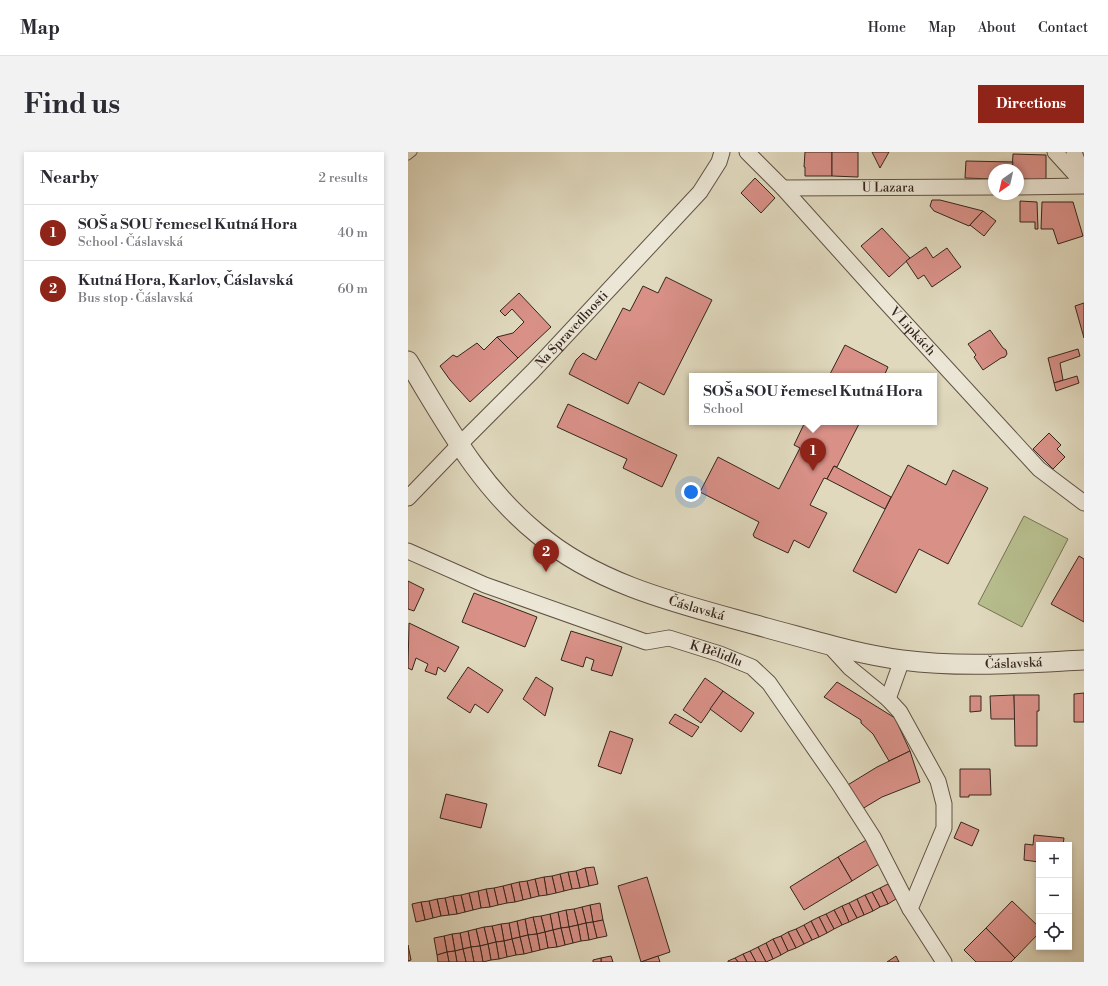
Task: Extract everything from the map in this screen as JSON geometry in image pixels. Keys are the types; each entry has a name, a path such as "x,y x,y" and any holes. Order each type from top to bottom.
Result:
{"street":[{"name":"Na Spravedlnosti","path":"408,498 459,444 533,371 700,192 719,162 722,152"},
{"name":"V Lipkách","path":"747,152 783,188 1039,469 1084,503"},
{"path":"1055,152 1084,185"},
{"path":"1074,152 1084,180"},
{"path":"1024,187 1084,185"},
{"name":"U Lazara","path":"783,188 988,187"},
{"name":"Čáslavská","path":"408,361 459,444 493,491 538,535 572,558 609,578 648,593 829,646 874,656 902,660 959,664 1084,660"},
{"name":"K Bělidlu","path":"408,551 485,585 646,642 669,638 752,666 769,683 780,698 873,836 910,909 944,962"},
{"path":"829,646 850,668 888,699 900,712 938,781 944,804 944,828 910,909"},
{"path":"888,699 902,660"}],"lane":[{"path":"408,156 413,152"}],"green space":[{"path":"1024,516 1068,539 1022,627 978,604"}],"building":[{"path":"805,152 832,152 832,176 805,176"},
{"path":"832,152 858,152 858,177 832,176"},
{"path":"872,152 889,152 880,168"},
{"path":"1013,154 1046,155 1046,180 1024,179 1024,164 1012,164"},
{"path":"966,161 1013,162 1013,164 988,164 988,179 965,178"},
{"path":"755,178 775,198 761,213 741,193"},
{"path":"932,200 940,200 983,211 969,226 934,211 930,206"},
{"path":"1020,201 1037,202 1038,229 1035,229 1035,222 1020,222"},
{"path":"1042,202 1073,202 1083,236 1058,244 1053,229 1041,229"},
{"path":"983,211 996,221 984,236 970,225"},
{"path":"882,228 910,258 889,277 861,246"},
{"path":"926,247 933,258 947,248 961,267 932,287 924,275 918,279 906,261"},
{"path":"666,277 712,300 664,395 639,382 628,404 569,374 576,360 583,353 596,360 623,308 630,311 643,286 658,293"},
{"path":"519,293 551,327 518,358 497,337 513,333 524,322 512,309 505,316 500,311"},
{"path":"1084,303 1084,338 1075,306"},
{"path":"990,330 1006,350 1007,354 1005,357 983,370 974,357 976,355 968,344"},
{"path":"497,337 518,358 470,402 450,380 440,366 453,355 457,357 477,343 484,350"},
{"path":"845,345 888,367 885,373 831,373"},
{"path":"1078,349 1080,356 1060,363 1063,380 1054,383 1048,358"},
{"path":"1077,376 1079,383 1056,391 1054,383"},
{"path":"568,404 677,455 662,487 623,468 627,459 557,427"},
{"path":"804,425 858,425 837,467 834,466 827,479 824,478 810,505 827,513 809,548 794,540 788,553 754,537 753,535 759,522 700,492 718,457 779,489 800,448 794,445"},
{"path":"1049,433 1061,445 1057,449 1065,457 1053,469 1033,449"},
{"path":"908,465 946,485 953,470 988,488 948,564 919,549 896,593 853,571"},
{"path":"834,466 891,497 885,509 827,479"},
{"path":"1079,556 1084,559 1084,622 1051,604"},
{"path":"408,581 424,589 414,611 408,609"},
{"path":"474,593 537,617 525,647 462,622"},
{"path":"409,623 459,647 445,672 438,667 436,675 425,671 428,664 416,658 412,670 408,668"},
{"path":"571,631 622,647 612,676 591,670 594,660 586,657 583,667 561,660"},
{"path":"468,667 503,690 488,713 475,704 470,713 447,698"},
{"path":"536,677 553,688 545,716 523,699"},
{"path":"705,678 723,691 701,723 683,710"},
{"path":"837,682 895,718 910,751 889,761 873,734 861,723 861,720 824,697"},
{"path":"723,691 754,713 741,732 710,709"},
{"path":"1084,693 1084,722 1074,722 1074,694"},
{"path":"1014,695 1015,719 991,719 990,696"},
{"path":"1014,695 1039,695 1039,711 1037,711 1037,746 1015,746"},
{"path":"970,696 981,696 981,711 970,712"},
{"path":"675,714 699,727 692,737 669,723"},
{"path":"610,731 633,739 621,774 598,766"},
{"path":"910,751 920,782 882,797 862,809 846,786 877,767"},
{"path":"960,769 990,769 991,795 969,795 969,797 960,797"},
{"path":"446,794 487,804 481,828 440,818"},
{"path":"961,822 979,830 972,846 954,838"},
{"path":"1034,835 1064,838 1063,842 1036,842 1036,862 1024,860 1025,844 1033,845"},
{"path":"868,839 879,864 852,881 838,857"},
{"path":"838,857 852,881 804,910 790,887"},
{"path":"594,867 598,884 589,886 585,868"},
{"path":"585,868 589,886 580,888 576,871"},
{"path":"576,871 580,888 572,889 568,872"},
{"path":"568,872 572,889 564,891 560,874"},
{"path":"560,874 564,891 556,893 552,876"},
{"path":"552,876 556,893 547,895 544,877"},
{"path":"544,877 547,895 539,896 535,879"},
{"path":"647,877 670,952 641,962 618,886"},
{"path":"535,879 539,896 531,898 527,881"},
{"path":"527,881 531,898 523,900 519,882"},
{"path":"519,882 523,900 515,902 511,884"},
{"path":"511,884 515,902 507,903 503,886"},
{"path":"888,884 896,899 888,904 880,888"},
{"path":"503,886 507,903 498,905 494,888"},
{"path":"494,888 498,905 490,907 486,889"},
{"path":"880,888 888,904 880,907 872,892"},
{"path":"486,889 490,907 481,908 478,891"},
{"path":"478,891 481,908 473,910 469,893"},
{"path":"872,892 880,907 873,911 865,895"},
{"path":"469,893 473,910 465,912 461,895"},
{"path":"461,895 465,912 457,914 453,896"},
{"path":"865,895 873,911 864,915 857,899"},
{"path":"453,896 457,914 449,915 445,898"},
{"path":"445,898 449,915 441,916 437,899"},
{"path":"437,899 441,916 433,918 429,901"},
{"path":"857,899 864,915 857,918 849,903"},
{"path":"429,901 433,918 425,920 421,902"},
{"path":"1012,901 1036,924 1036,936 1015,958 986,928"},
{"path":"421,902 425,920 416,922 412,904"},
{"path":"600,903 603,920 593,922 590,905"},
{"path":"849,903 857,918 849,922 842,906"},
{"path":"590,905 593,922 586,923 582,907"},
{"path":"842,906 849,922 842,925 834,910"},
{"path":"582,907 586,923 578,925 574,909"},
{"path":"574,909 578,925 569,927 566,910"},
{"path":"566,910 569,927 561,928 558,912"},
{"path":"834,910 842,925 834,929 826,914"},
{"path":"558,912 561,928 553,930 550,914"},
{"path":"550,914 553,930 545,932 541,916"},
{"path":"826,914 834,929 827,933 819,917"},
{"path":"541,916 545,932 537,934 533,917"},
{"path":"533,917 537,934 528,935 525,919"},
{"path":"819,917 827,933 819,937 811,921"},
{"path":"525,919 528,935 520,937 517,921"},
{"path":"603,920 607,936 597,938 593,922"},
{"path":"517,921 520,937 512,939 509,923"},
{"path":"811,921 819,937 812,940 804,925"},
{"path":"593,922 597,938 589,940 586,923"},
{"path":"509,923 512,939 504,941 501,924"},
{"path":"586,923 589,940 581,941 578,925"},
{"path":"501,924 504,941 496,942 492,926"},
{"path":"578,925 581,941 573,943 569,927"},
{"path":"804,925 812,940 804,944 796,929"},
{"path":"492,926 496,942 488,944 484,927"},
{"path":"484,927 488,944 480,946 476,929"},
{"path":"569,927 573,943 565,945 561,928"},
{"path":"561,928 565,945 557,947 553,930"},
{"path":"986,928 1015,958 1011,962 976,962 964,950"},
{"path":"476,929 480,946 471,947 468,931"},
{"path":"796,929 804,944 796,948 788,932"},
{"path":"553,930 557,947 548,948 545,932"},
{"path":"468,931 471,947 463,949 460,933"},
{"path":"545,932 548,948 540,950 537,934"},
{"path":"788,932 796,948 788,951 781,936"},
{"path":"460,933 463,949 455,951 452,934"},
{"path":"452,934 455,951 447,952 444,936"},
{"path":"537,934 540,950 532,952 528,935"},
{"path":"528,935 532,952 524,954 520,937"},
{"path":"444,936 447,952 437,955 434,938"},
{"path":"781,936 788,951 781,955 773,939"},
{"path":"520,937 524,954 516,955 512,939"},
{"path":"512,939 516,955 507,957 504,941"},
{"path":"773,939 781,955 773,959 766,943"},
{"path":"504,941 507,957 499,959 496,942"},
{"path":"496,942 499,959 491,960 488,944"},
{"path":"766,943 773,959 766,962 758,947"},
{"path":"488,944 491,960 483,962 480,946"},
{"path":"408,945 411,960 408,961"},
{"path":"480,946 483,962 474,962 471,947"},
{"path":"471,947 474,962 466,962 463,949"},
{"path":"758,947 766,962 756,962 750,951"},
{"path":"463,949 466,962 457,962 455,951"},
{"path":"455,951 457,962 449,962 447,952"},
{"path":"750,951 756,962 747,962 743,954"},
{"path":"447,952 449,962 438,962 437,955"},
{"path":"743,954 747,962 738,962 735,958"},
{"path":"611,956 613,962 601,962 601,958"},
{"path":"658,956 660,962 641,962"},
{"path":"896,956 899,962 887,962"},
{"path":"601,958 601,962 593,962 593,960"},
{"path":"735,958 738,962 728,962 728,961"}],"place":[{"name":"SOŠ a SOU řemesel Kutná Hora","path":"813,471"},
{"name":"Kutná Hora, Karlov, Čáslavská","path":"546,572"}]}
